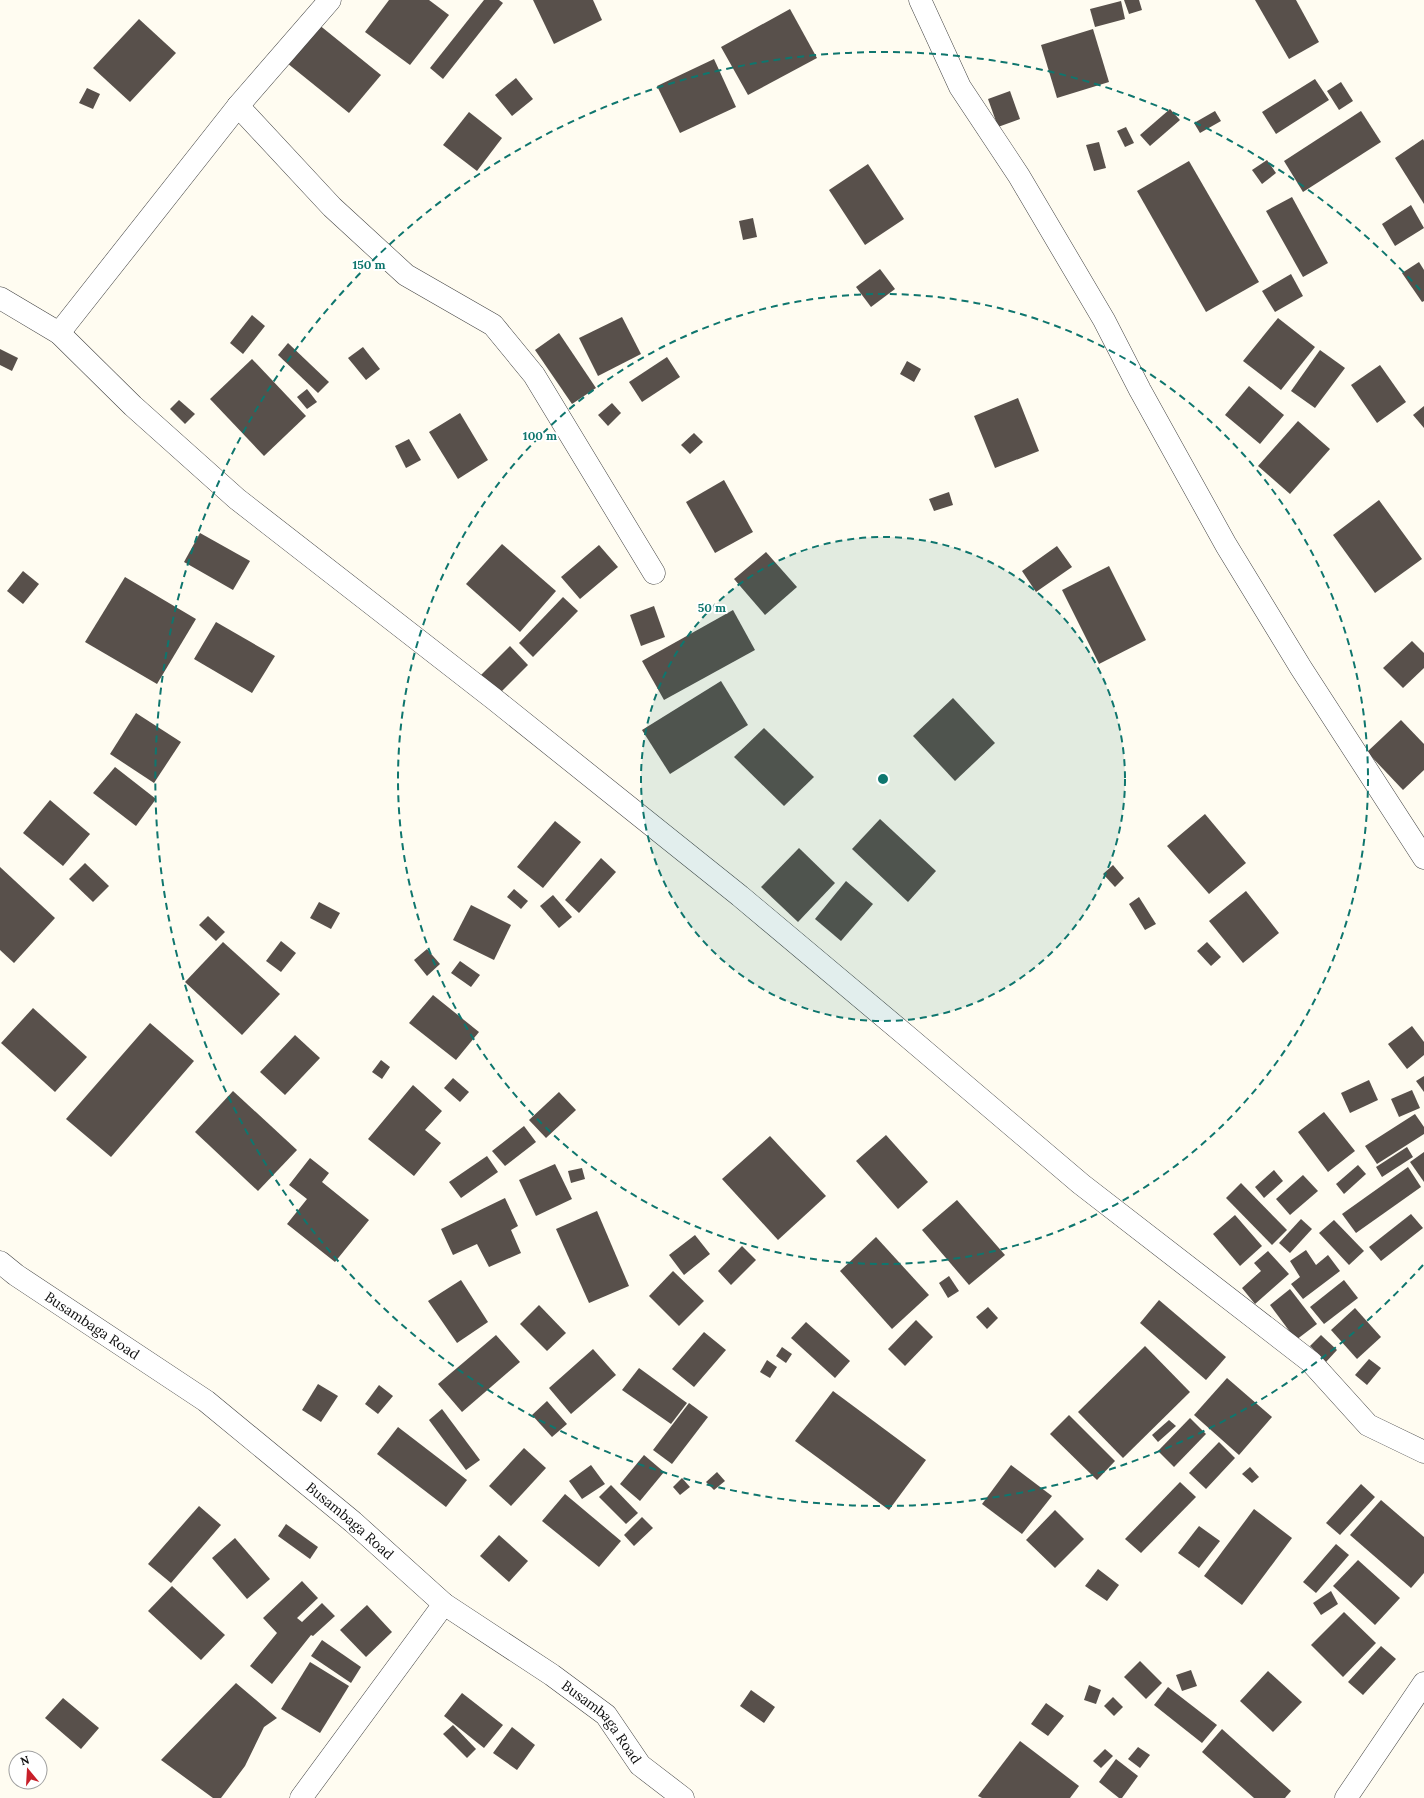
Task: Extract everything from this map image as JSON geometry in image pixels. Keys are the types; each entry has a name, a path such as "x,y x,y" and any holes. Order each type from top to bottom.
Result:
{"street":[{"path":"59,333 238,106 330,0"},
{"path":"920,0 960,87 1018,176 1104,320 1140,390 1226,546 1321,700 1424,858"},
{"path":"238,106 332,207 406,275 493,325 534,374 654,573"},
{"path":"0,298 59,333 133,406 238,499 494,699 740,896 908,1036 1081,1184 1311,1362 1368,1425 1424,1452"},
{"name":"Busambaga Road","path":"0,1262 16,1275 206,1401 353,1522 444,1604 552,1675 606,1715 640,1765 683,1798"},
{"path":"302,1798 444,1604"},
{"path":"1346,1798 1424,1683"}],"building":[{"path":"389,0 429,0 449,15 410,65 365,32"},
{"path":"484,0 499,0 503,3 443,79 430,68"},
{"path":"533,0 593,0 602,20 554,44"},
{"path":"1124,0 1139,0 1142,10 1129,14"},
{"path":"1255,0 1296,0 1319,42 1289,59"},
{"path":"1121,1 1125,19 1095,27 1090,9"},
{"path":"790,9 817,58 748,95 721,47"},
{"path":"139,19 176,53 130,102 93,68"},
{"path":"318,24 381,75 349,113 287,63"},
{"path":"1093,29 1109,82 1057,98 1041,45"},
{"path":"714,59 736,107 680,133 657,86"},
{"path":"516,78 533,99 512,116 495,95"},
{"path":"1315,79 1329,100 1276,134 1262,112"},
{"path":"1341,82 1353,101 1339,110 1327,91"},
{"path":"87,88 100,94 93,109 79,103"},
{"path":"1010,91 1020,119 998,127 988,99"},
{"path":"1170,109 1180,120 1150,146 1140,135"},
{"path":"1215,111 1221,121 1200,133 1194,123"},
{"path":"1361,111 1381,142 1303,192 1284,161"},
{"path":"469,112 502,138 477,171 443,145"},
{"path":"1126,127 1134,143 1125,147 1117,131"},
{"path":"1423,139 1424,141 1424,204 1395,158"},
{"path":"1099,142 1106,168 1094,171 1086,145"},
{"path":"1267,160 1276,173 1262,184 1252,170"},
{"path":"1189,161 1259,282 1206,312 1137,191"},
{"path":"868,164 904,219 865,245 829,190"},
{"path":"1292,197 1328,263 1303,277 1266,211"},
{"path":"1411,205 1424,228 1395,246 1382,224"},
{"path":"753,218 757,237 743,240 739,221"},
{"path":"1419,262 1424,270 1424,301 1422,302 1402,273"},
{"path":"880,269 895,289 871,307 856,287"},
{"path":"1291,274 1303,296 1275,312 1262,291"},
{"path":"252,315 265,326 243,354 230,343"},
{"path":"622,317 641,354 598,376 579,338"},
{"path":"1278,318 1315,347 1281,390 1243,361"},
{"path":"559,333 596,388 572,404 535,350"},
{"path":"288,343 329,382 318,393 278,355"},
{"path":"363,347 380,369 366,380 348,358"},
{"path":"0,349 18,358 12,371 0,365"},
{"path":"1320,350 1345,368 1315,408 1291,391"},
{"path":"667,357 680,377 642,402 629,382"},
{"path":"252,359 306,416 264,456 210,399"},
{"path":"907,361 921,369 914,382 900,374"},
{"path":"1380,365 1406,402 1377,423 1351,385"},
{"path":"1249,386 1284,415 1260,444 1225,415"},
{"path":"307,389 317,402 307,409 297,397"},
{"path":"1018,398 1039,451 995,468 974,416"},
{"path":"179,400 195,414 185,424 170,409"},
{"path":"612,403 621,413 608,426 598,415"},
{"path":"1424,406 1424,428 1413,415"},
{"path":"460,413 488,460 458,479 429,432"},
{"path":"1298,421 1330,449 1290,494 1258,466"},
{"path":"694,433 703,442 690,454 681,445"},
{"path":"409,439 421,460 406,468 395,446"},
{"path":"724,480 753,532 715,553 686,502"},
{"path":"949,492 953,505 934,511 929,499"},
{"path":"1379,500 1422,559 1375,593 1333,535"},
{"path":"200,533 250,561 233,590 184,562"},
{"path":"502,544 556,591 520,632 466,584"},
{"path":"599,545 618,567 580,599 561,577"},
{"path":"1057,546 1072,567 1036,592 1022,571"},
{"path":"766,552 797,587 765,615 734,579"},
{"path":"1109,566 1146,640 1099,664 1062,590"},
{"path":"23,571 39,584 23,604 7,591"},
{"path":"125,577 196,619 157,684 85,642"},
{"path":"563,597 578,611 533,657 519,643"},
{"path":"654,606 665,637 641,646 630,615"},
{"path":"733,610 755,650 664,700 642,661"},
{"path":"216,622 275,656 252,693 194,659"},
{"path":"1412,641 1424,653 1424,668 1403,688 1383,668"},
{"path":"510,646 528,665 498,695 480,676"},
{"path":"721,681 748,725 670,774 642,730"},
{"path":"953,698 995,743 955,781 913,736"},
{"path":"136,713 181,742 154,783 110,754"},
{"path":"1401,720 1424,744 1424,770 1403,790 1367,752"},
{"path":"764,728 814,777 784,806 734,757"},
{"path":"115,767 156,799 136,826 93,793"},
{"path":"50,800 90,834 63,866 23,833"},
{"path":"1205,814 1246,863 1209,894 1167,846"},
{"path":"880,819 936,871 908,902 852,849"},
{"path":"555,821 581,842 543,888 517,867"},
{"path":"799,848 835,883 798,922 761,887"},
{"path":"601,858 616,872 579,913 565,900"},
{"path":"85,863 109,886 93,902 69,879"},
{"path":"1113,865 1124,878 1115,887 1103,874"},
{"path":"0,867 55,918 14,963 0,950"},
{"path":"846,881 873,904 841,941 815,919"},
{"path":"514,889 528,901 521,909 507,897"},
{"path":"1246,891 1279,933 1243,963 1209,921"},
{"path":"553,895 572,917 559,928 540,906"},
{"path":"1139,897 1156,924 1145,930 1129,904"},
{"path":"319,902 340,913 331,929 310,918"},
{"path":"471,905 511,925 494,960 453,940"},
{"path":"208,916 225,932 216,941 199,925"},
{"path":"281,941 296,953 281,972 266,961"},
{"path":"223,942 280,994 242,1035 185,982"},
{"path":"1207,942 1221,957 1211,966 1197,951"},
{"path":"427,949 440,964 427,976 414,960"},
{"path":"460,961 480,975 471,987 451,973"},
{"path":"433,995 479,1032 456,1060 409,1023"},
{"path":"33,1008 87,1057 55,1092 1,1043"},
{"path":"150,1023 194,1061 111,1157 66,1119"},
{"path":"1412,1026 1424,1042 1424,1055 1407,1069 1388,1044"},
{"path":"295,1035 320,1058 285,1095 260,1072"},
{"path":"381,1060 390,1067 382,1079 372,1072"},
{"path":"1424,1076 1424,1092 1416,1081"},
{"path":"453,1078 469,1092 460,1102 444,1088"},
{"path":"1369,1080 1378,1100 1350,1113 1341,1093"},
{"path":"413,1085 442,1111 425,1130 441,1143 414,1176 368,1139"},
{"path":"1412,1090 1420,1108 1399,1117 1391,1099"},
{"path":"233,1091 297,1150 258,1191 195,1132"},
{"path":"559,1092 576,1110 546,1138 529,1120"},
{"path":"1324,1112 1355,1151 1328,1172 1298,1132"},
{"path":"1415,1114 1424,1127 1424,1134 1377,1164 1365,1146"},
{"path":"524,1126 536,1142 505,1166 492,1151"},
{"path":"886,1135 928,1182 898,1209 856,1161"},
{"path":"770,1136 826,1196 778,1240 722,1179"},
{"path":"1407,1147 1413,1157 1382,1177 1376,1167"},
{"path":"1424,1152 1424,1182 1410,1162"},
{"path":"487,1156 498,1172 461,1198 449,1182"},
{"path":"310,1158 329,1173 322,1182 369,1220 335,1262 287,1224 307,1199 289,1185"},
{"path":"555,1164 572,1199 536,1216 519,1180"},
{"path":"1358,1165 1366,1174 1344,1194 1336,1184"},
{"path":"1408,1167 1421,1187 1356,1233 1342,1214"},
{"path":"582,1168 585,1179 571,1183 568,1171"},
{"path":"1274,1170 1283,1181 1264,1198 1255,1187"},
{"path":"1303,1175 1318,1191 1290,1215 1276,1199"},
{"path":"1241,1183 1287,1230 1272,1245 1226,1198"},
{"path":"505,1198 518,1226 511,1230 521,1253 489,1267 477,1244 453,1255 441,1229"},
{"path":"957,1200 1005,1255 969,1285 922,1230"},
{"path":"597,1211 629,1286 589,1303 556,1229"},
{"path":"1411,1214 1423,1228 1381,1261 1369,1247"},
{"path":"1235,1215 1262,1246 1240,1266 1213,1234"},
{"path":"1301,1219 1312,1229 1290,1253 1279,1243"},
{"path":"1334,1220 1364,1251 1349,1265 1319,1233"},
{"path":"695,1235 710,1254 684,1275 669,1255"},
{"path":"876,1237 929,1295 892,1329 840,1271"},
{"path":"742,1246 756,1260 731,1285 718,1271"},
{"path":"1306,1250 1316,1265 1328,1255 1340,1271 1303,1299 1291,1284 1300,1277 1290,1261"},
{"path":"1268,1251 1289,1274 1255,1304 1242,1288 1261,1271 1254,1263"},
{"path":"673,1271 704,1301 679,1326 649,1296"},
{"path":"949,1276 959,1291 948,1298 939,1283"},
{"path":"461,1280 488,1322 457,1343 428,1301"},
{"path":"1344,1280 1358,1298 1324,1324 1310,1307"},
{"path":"1290,1289 1317,1324 1296,1340 1270,1305"},
{"path":"1159,1300 1226,1357 1206,1380 1140,1323"},
{"path":"539,1305 566,1333 547,1351 520,1324"},
{"path":"988,1307 998,1318 987,1329 976,1317"},
{"path":"1355,1308 1381,1337 1357,1359 1331,1330"},
{"path":"916,1320 933,1337 905,1366 888,1349"},
{"path":"806,1322 850,1361 835,1378 791,1338"},
{"path":"704,1332 726,1350 694,1387 672,1369"},
{"path":"496,1335 520,1362 462,1412 438,1384"},
{"path":"1321,1335 1337,1350 1326,1362 1310,1346"},
{"path":"1145,1346 1190,1392 1123,1458 1078,1412"},
{"path":"782,1347 792,1354 786,1363 776,1356"},
{"path":"593,1349 616,1375 571,1414 549,1388"},
{"path":"1369,1359 1381,1368 1367,1385 1355,1375"},
{"path":"767,1360 777,1367 770,1378 760,1372"},
{"path":"639,1368 687,1403 671,1424 622,1390"},
{"path":"1227,1378 1272,1417 1239,1455 1194,1415"},
{"path":"318,1384 338,1396 321,1422 302,1410"},
{"path":"379,1385 393,1396 378,1414 365,1404"},
{"path":"833,1391 926,1460 889,1510 795,1441"},
{"path":"547,1401 567,1424 552,1437 532,1415"},
{"path":"689,1403 708,1417 672,1464 653,1450"},
{"path":"442,1409 480,1460 466,1470 429,1420"},
{"path":"1069,1415 1115,1461 1097,1480 1050,1434"},
{"path":"1190,1418 1206,1434 1174,1467 1158,1451"},
{"path":"1169,1420 1176,1426 1158,1442 1152,1435"},
{"path":"398,1427 467,1480 446,1507 377,1454"},
{"path":"1219,1442 1235,1458 1206,1489 1189,1473"},
{"path":"524,1448 546,1468 511,1506 489,1486"},
{"path":"644,1455 664,1472 640,1501 620,1484"},
{"path":"591,1465 605,1484 582,1499 569,1481"},
{"path":"1011,1465 1052,1496 1022,1534 982,1504"},
{"path":"1250,1467 1259,1477 1252,1483 1242,1474"},
{"path":"717,1472 725,1481 714,1490 706,1482"},
{"path":"682,1478 690,1487 680,1495 673,1487"},
{"path":"1180,1482 1196,1497 1141,1553 1125,1539"},
{"path":"1361,1484 1375,1497 1340,1535 1326,1523"},
{"path":"611,1485 638,1513 626,1524 599,1497"},
{"path":"565,1494 621,1541 599,1567 542,1521"},
{"path":"1381,1500 1424,1537 1424,1573 1411,1588 1350,1535"},
{"path":"199,1506 221,1525 171,1583 148,1564"},
{"path":"1254,1509 1292,1538 1242,1605 1204,1576"},
{"path":"1055,1510 1084,1539 1055,1568 1026,1540"},
{"path":"642,1517 653,1528 634,1546 624,1535"},
{"path":"286,1524 318,1547 310,1559 278,1536"},
{"path":"1199,1526 1220,1541 1199,1568 1178,1553"},
{"path":"499,1535 528,1561 509,1582 480,1556"},
{"path":"235,1538 270,1579 247,1599 212,1558"},
{"path":"1336,1544 1349,1555 1316,1593 1303,1582"},
{"path":"1358,1560 1400,1598 1375,1625 1333,1586"},
{"path":"1098,1569 1119,1585 1107,1601 1085,1586"},
{"path":"302,1581 318,1598 297,1618 302,1622 322,1603 335,1616 313,1636 311,1635 272,1684 250,1666 277,1633 263,1618"},
{"path":"172,1586 225,1635 201,1660 148,1611"},
{"path":"1331,1591 1338,1604 1321,1615 1313,1603"},
{"path":"367,1605 392,1632 366,1657 340,1630"},
{"path":"1344,1612 1376,1643 1343,1677 1311,1645"},
{"path":"322,1640 361,1667 351,1683 311,1656"},
{"path":"1381,1646 1396,1659 1363,1695 1348,1682"},
{"path":"1140,1661 1162,1683 1146,1699 1124,1677"},
{"path":"310,1662 349,1686 320,1733 281,1709"},
{"path":"1191,1670 1197,1686 1182,1691 1176,1675"},
{"path":"1268,1671 1302,1702 1273,1732 1240,1701"},
{"path":"236,1683 277,1718 264,1727 245,1766 221,1798 213,1798 161,1760"},
{"path":"1089,1685 1101,1690 1096,1704 1084,1700"},
{"path":"1168,1687 1217,1725 1202,1743 1154,1705"},
{"path":"751,1690 775,1707 764,1723 740,1706"},
{"path":"462,1693 503,1725 484,1748 444,1716"},
{"path":"1113,1697 1123,1707 1114,1716 1104,1706"},
{"path":"63,1698 99,1728 81,1749 45,1718"},
{"path":"1046,1703 1064,1716 1048,1736 1031,1724"},
{"path":"453,1725 476,1749 467,1758 443,1734"},
{"path":"512,1727 535,1745 517,1770 493,1753"},
{"path":"1222,1729 1291,1791 1285,1798 1254,1798 1202,1752"},
{"path":"1020,1741 1079,1786 1070,1798 982,1798 978,1796"},
{"path":"1138,1747 1150,1755 1140,1768 1128,1759"},
{"path":"1105,1749 1113,1756 1101,1768 1093,1761"},
{"path":"1116,1759 1138,1776 1122,1798 1119,1798 1099,1782"}]}
